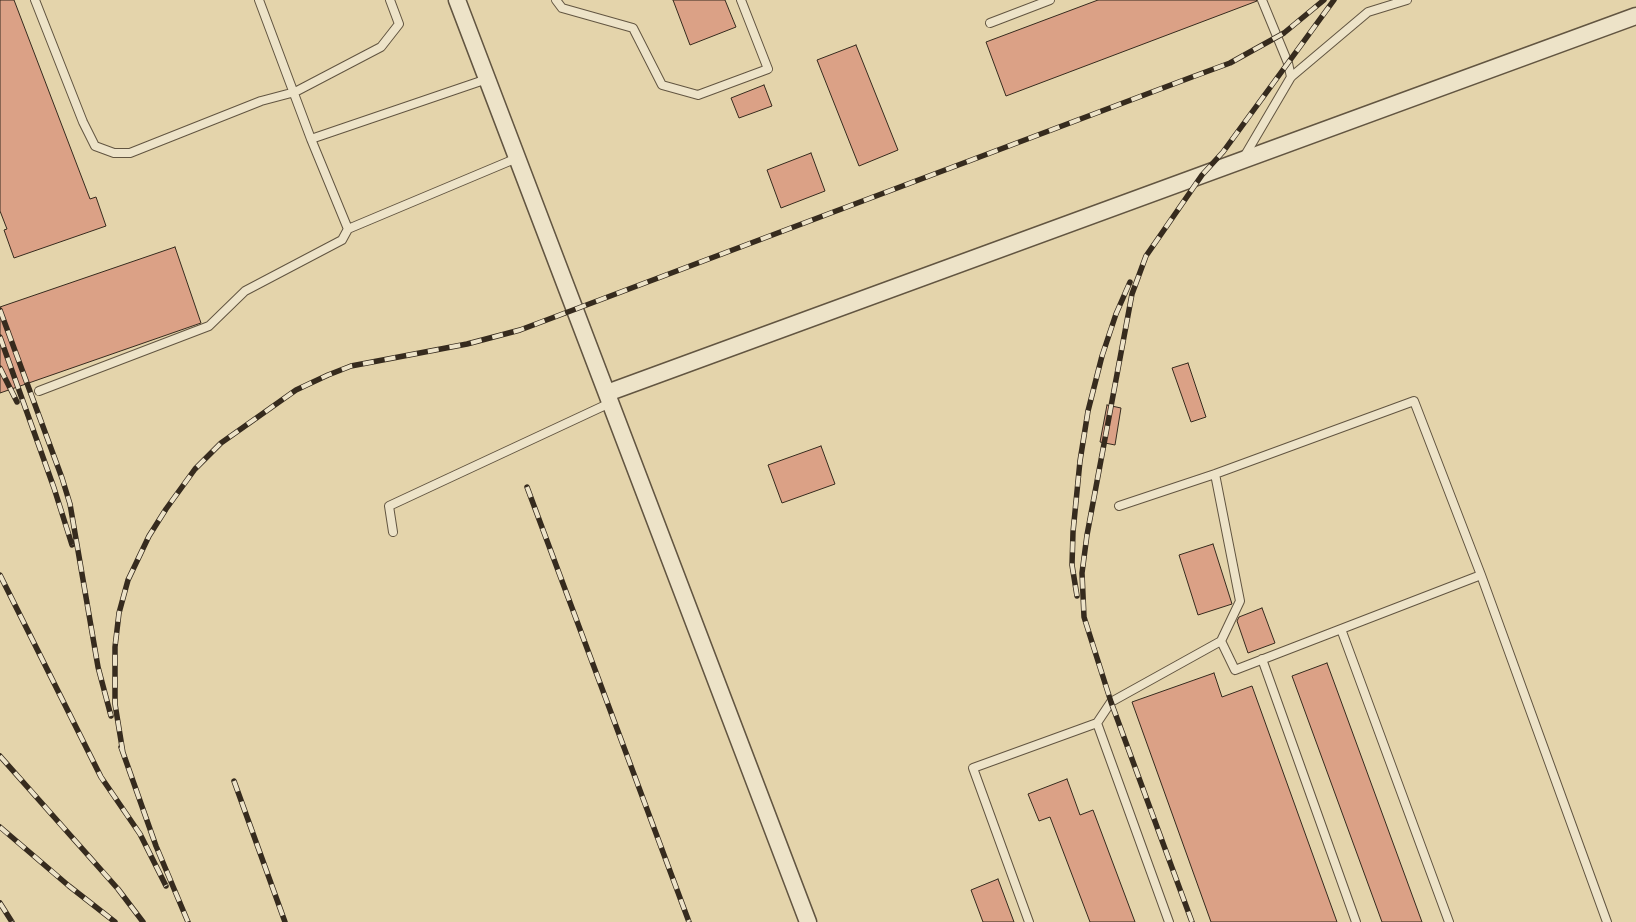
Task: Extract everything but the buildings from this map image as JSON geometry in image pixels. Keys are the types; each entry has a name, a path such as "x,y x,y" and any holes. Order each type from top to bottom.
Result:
{"street":[{"path":"457,0 808,922"},
{"path":"608,398 1241,161 1636,16"}],"lane":[{"path":"36,0 83,122 95,146 114,154 130,153 262,101 295,92 382,47 399,24 390,0"},
{"path":"259,0 295,92 310,139 348,229"},
{"path":"556,0 562,8 633,28 662,85 698,95 768,70 742,0"},
{"path":"990,23 1050,0"},
{"path":"1262,0 1288,64 1291,77"},
{"path":"1241,161 1291,77 1368,12 1407,0"},
{"path":"310,139 487,80"},
{"path":"39,391 209,326 245,291 342,240 348,229 517,158"},
{"path":"393,532 389,506 608,398"},
{"path":"1119,506 1215,474 1414,401 1481,575 1607,922"},
{"path":"1029,922 973,768 1097,723 1111,702 1221,641 1240,601 1215,474"},
{"path":"1221,641 1236,670 1481,575"},
{"path":"1341,629 1449,922"},
{"path":"1262,659 1356,922"},
{"path":"1097,723 1169,922"}],"railway":[{"path":"123,753 115,704 115,647 119,613 128,580 149,536 195,469 221,443 296,390 351,366 467,344 520,330 1230,63 1284,33 1324,0"},
{"path":"1192,922 1111,702 1084,617 1082,573 1087,535 1132,294 1146,256 1202,175 1223,152 1334,0"},
{"path":"1077,596 1072,565 1073,532 1080,461 1088,411 1102,356 1116,314 1130,282"},
{"path":"0,310 70,504 98,667 111,716"},
{"path":"0,337 54,488 72,545"},
{"path":"0,368 17,402"},
{"path":"527,487 689,922"},
{"path":"0,575 101,777 140,834 166,886"},
{"path":"121,747 156,846 188,922"},
{"path":"0,756 118,889 143,922"},
{"path":"234,781 285,922"},
{"path":"0,827 69,886 115,922"},
{"path":"0,903 12,922"}]}
